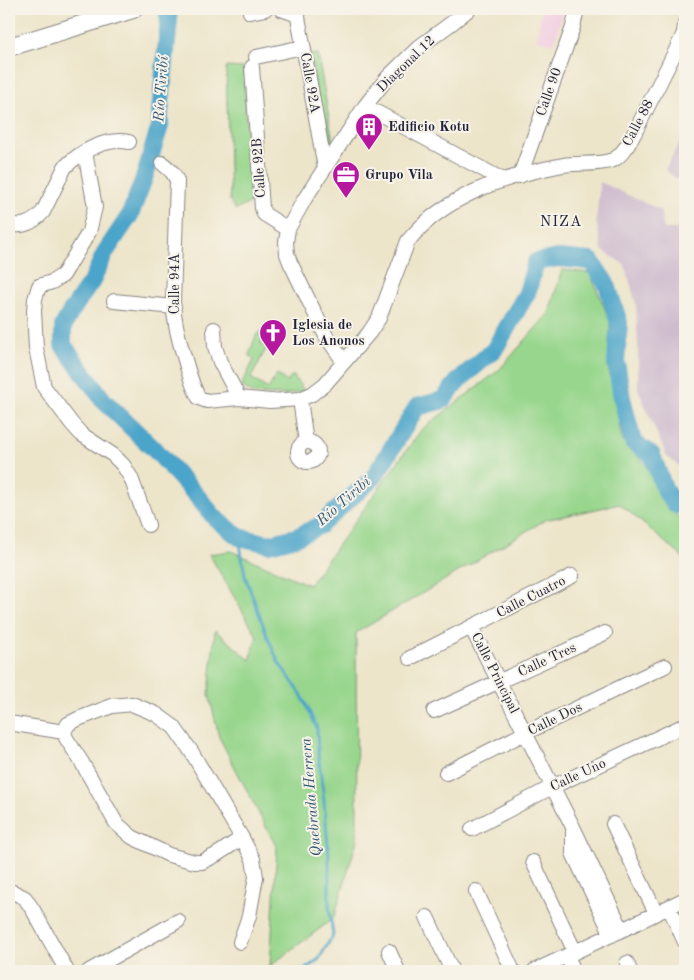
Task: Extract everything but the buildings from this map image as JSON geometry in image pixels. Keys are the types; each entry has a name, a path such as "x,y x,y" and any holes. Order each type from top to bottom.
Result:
{"main road":[{"path":"9,48 133,9"}],"street":[{"path":"250,12 265,9"},
{"name":"Calle 92A","path":"281,9 298,17 325,168"},
{"name":"Diagonal 12","path":"288,229 365,106 388,77 419,47 469,9"},
{"name":"Calle 90","path":"520,176 573,26 577,9"},
{"name":"Calle 88","path":"520,176 565,165 605,162 621,155 634,134 681,40 685,24"},
{"name":"Calle 92B","path":"288,229 264,214 262,208 254,62 303,47"},
{"path":"365,106 503,180"},
{"path":"9,223 20,226 34,221 39,216 70,162 98,145 114,140 129,142"},
{"path":"85,152 94,206 89,232 63,275 52,282 39,286 34,311 36,348 44,387 81,434 113,455 123,465 131,478 148,525"},
{"name":"Calle 94A","path":"162,164 172,170 177,180 174,318 193,388 198,398 207,401 239,398"},
{"path":"214,329 220,362 239,398 270,401 300,399 312,394 325,384 369,333 379,318 402,255 408,241 415,232 462,197 503,180 520,176"},
{"path":"288,229 286,242 290,262 326,336 344,362"},
{"path":"114,301 174,307"},
{"path":"300,399 306,442"},
{"name":"Calle Cuatro","path":"410,658 572,576"},
{"name":"Calle Principal","path":"471,627 573,827 617,933"},
{"name":"Calle Tres","path":"434,711 605,634"},
{"name":"Calle Dos","path":"446,773 666,666"},
{"path":"240,942 249,916 256,877 253,859 242,838 191,751 174,726 156,714 132,704 112,706 68,724 64,732 66,738 116,823 132,837 168,855 195,862 202,862 216,855 242,838"},
{"path":"9,723 64,732"},
{"name":"Calle Uno","path":"472,829 552,787 685,725"},
{"path":"613,824 656,913"},
{"path":"533,862 571,954 574,971"},
{"path":"476,891 513,971"},
{"path":"9,892 25,898 66,971"},
{"path":"534,971 556,967 571,954 685,899"},
{"path":"669,907 685,942"},
{"path":"427,917 452,971"},
{"path":"89,971 178,921"},
{"path":"389,951 398,971"}],"shaded area":[{"path":"542,9 560,9 561,11 561,19 554,44 536,40"},
{"path":"685,131 685,185 665,170"},
{"path":"600,182 660,210 664,229 676,229 685,223 685,470 667,457 638,389 636,304 625,265 602,250 596,221"}],"green space":[{"path":"318,54 333,142 327,152 310,55"},
{"path":"226,67 243,68 251,202 236,210 230,201"},
{"path":"562,270 590,273 610,321 608,366 622,439 646,465 662,499 681,520 685,520 685,559 620,504 545,520 356,633 357,840 334,918 270,966 277,848 219,737 209,694 215,630 250,660 257,636 209,554 231,551 309,585 421,430 499,370 549,313"},
{"path":"263,330 261,344 267,347 251,378 268,389 277,374 287,382 293,375 304,391 285,395 254,394 241,386 254,360 249,355 256,335"}],"waterway":[{"name":"Río Tiribí","path":"167,9 169,20 160,126 146,173 130,215 106,251 92,281 63,326 63,345 104,401 159,454 215,518 239,537 269,544 296,537 319,526 374,477 417,407 443,400 459,380 494,350 527,293 536,262 558,258 591,261 607,285 619,323 616,361 622,398 633,442 652,455 665,491 676,505 685,505"},
{"name":"Quebrada Herrera","path":"239,537 245,576 268,638 279,663 301,694 317,728 329,855 329,906 333,935 319,959 303,971"}],"place":[{"name":"Edificio Kotu","path":"369,151"},
{"name":"Grupo Vila","path":"346,199"},
{"name":"Iglesia de Los Anonos","path":"273,357"}],"district":[{"name":"NIZA","path":"561,222"}]}
